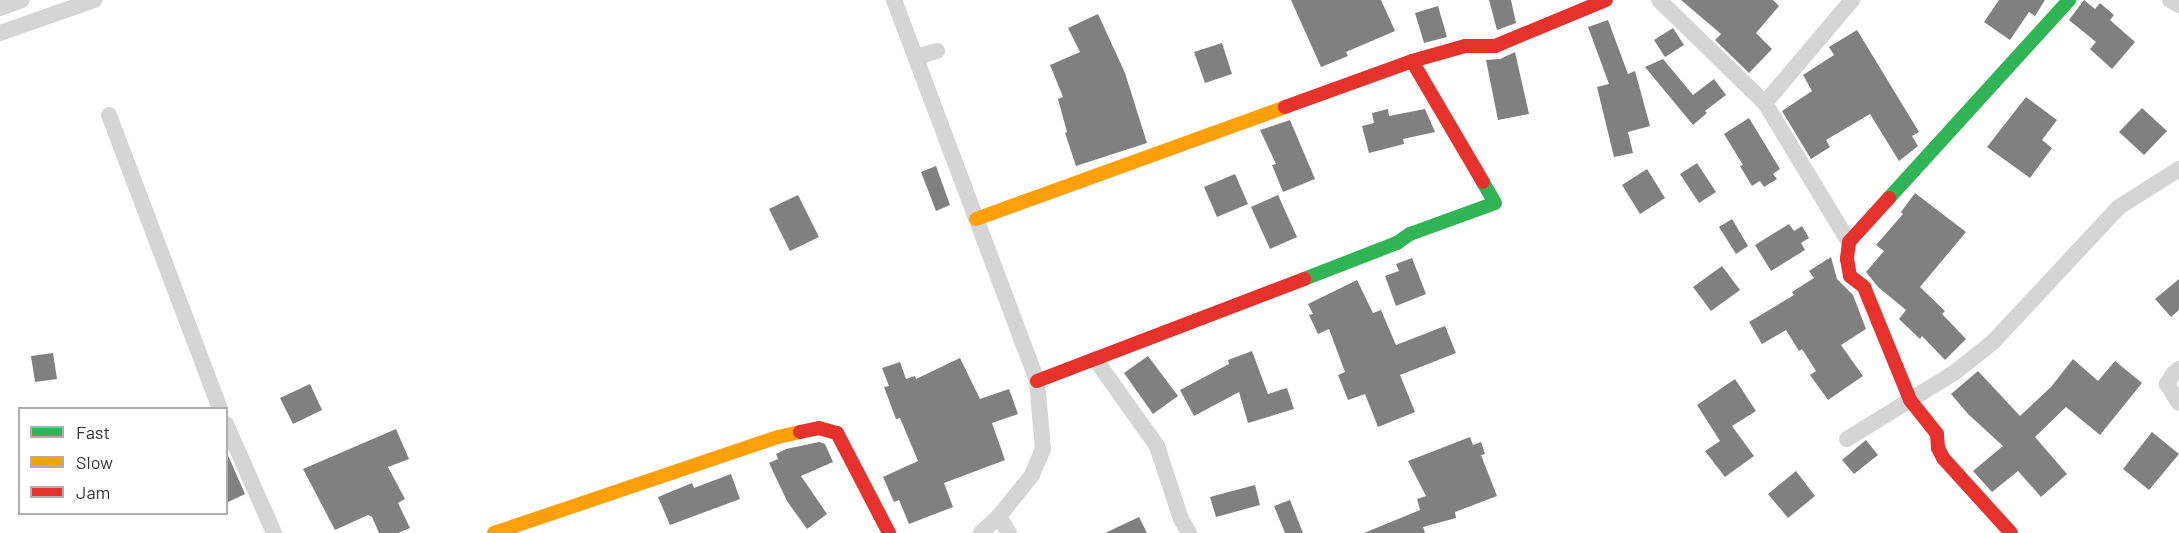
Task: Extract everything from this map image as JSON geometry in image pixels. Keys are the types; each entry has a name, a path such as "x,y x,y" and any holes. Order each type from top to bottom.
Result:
{"street":[{"path":"0,8 22,0"},
{"path":"0,33 94,0"},
{"path":"894,0 1037,381 1043,449 1032,475 999,516 981,533"},
{"path":"976,219 1412,61 1465,46 1495,46 1606,0"},
{"path":"1659,0 1765,103 1849,242"},
{"path":"1765,103 1852,0"},
{"path":"2011,533 1943,458 1938,448 1937,434 1910,400 1864,287 1850,276 1847,260 1849,242 2069,0"},
{"path":"2170,0 2179,5"},
{"path":"916,57 937,51"},
{"path":"1037,381 1397,243 1410,234 1496,203 1412,61"},
{"path":"110,115 220,407"},
{"path":"1847,439 1954,373 1993,342 2119,207 2179,169"},
{"path":"1095,359 1158,446 1181,519 1189,533"},
{"path":"2179,369 2173,374 2168,384 2179,404"},
{"path":"494,533 778,437 819,428 837,433 889,533"},
{"path":"228,429 274,533"},
{"path":"999,516 1009,533"}],"building":[{"path":"1291,0 1381,0 1395,31 1346,52 1348,56 1321,67"},
{"path":"1489,0 1511,0 1516,23 1497,30"},
{"path":"1681,0 1773,0 1779,6 1756,33 1772,49 1749,73 1715,40 1721,34"},
{"path":"1999,0 2045,0 2035,16 2029,12 2010,40 1984,22"},
{"path":"2084,0 2095,9 2100,3 2114,15 2110,20 2135,42 2112,69 2090,49 2096,42 2069,20"},
{"path":"1438,6 1447,37 1424,43 1415,13"},
{"path":"1098,14 1125,73 1147,143 1076,166 1065,133 1067,132 1058,99 1063,97 1050,65 1080,52 1068,28"},
{"path":"1608,20 1628,74 1635,71 1650,126 1628,132 1633,153 1614,157 1597,87 1609,84 1588,27"},
{"path":"1673,28 1684,45 1665,57 1654,40"},
{"path":"1857,30 1919,132 1912,136 1918,146 1899,161 1870,114 1826,140 1830,147 1811,159 1782,111 1812,91 1803,75 1834,55 1829,47"},
{"path":"1222,43 1232,74 1205,83 1194,52"},
{"path":"1515,52 1529,114 1498,120 1486,60 1500,59"},
{"path":"1663,59 1693,95 1714,79 1726,95 1705,111 1707,113 1693,125 1645,67"},
{"path":"2026,97 2057,120 2042,140 2052,148 2030,178 1987,147"},
{"path":"2142,108 2167,131 2144,155 2119,132"},
{"path":"1388,109 1389,116 1425,109 1435,132 1403,139 1404,144 1369,153 1362,126 1374,123 1372,113"},
{"path":"1749,118 1780,169 1773,174 1777,179 1764,187 1760,181 1752,186 1740,166 1743,165 1724,134"},
{"path":"1290,120 1315,179 1283,192 1272,165 1276,164 1260,130"},
{"path":"1697,163 1716,192 1699,203 1680,174"},
{"path":"936,166 950,205 936,211 921,172"},
{"path":"1647,169 1665,198 1640,214 1622,185"},
{"path":"1235,174 1248,204 1217,217 1204,187"},
{"path":"1915,193 1966,232 1920,287 1945,311 1942,314 1966,339 1945,360 1922,336 1920,339 1899,319 1906,310 1878,287 1866,272 1884,251 1876,245 1903,214 1901,212"},
{"path":"798,195 819,237 790,251 769,209"},
{"path":"1278,195 1297,237 1270,249 1251,207"},
{"path":"1732,219 1748,246 1736,254 1719,227"},
{"path":"1789,224 1794,231 1802,226 1809,238 1801,243 1805,250 1771,271 1755,245"},
{"path":"1831,257 1837,279 1853,295 1866,329 1841,345 1863,376 1828,400 1810,375 1816,371 1802,349 1799,351 1786,330 1762,344 1749,322 1794,295 1792,292 1814,278 1809,271"},
{"path":"1412,258 1426,294 1396,306 1385,276 1399,271 1396,264"},
{"path":"1722,266 1740,290 1711,311 1693,287"},
{"path":"2179,279 2179,310 2171,317 2155,299"},
{"path":"1357,280 1373,313 1381,310 1396,345 1445,326 1456,353 1400,375 1415,412 1378,427 1365,394 1348,400 1338,375 1345,372 1329,329 1318,334 1309,315 1313,314 1308,304"},
{"path":"1252,351 1268,394 1287,388 1294,409 1248,423 1239,392 1194,416 1180,390 1229,364 1228,360"},
{"path":"53,353 57,379 35,382 31,356"},
{"path":"1148,356 1178,396 1153,414 1124,373"},
{"path":"960,358 980,399 1009,389 1018,414 992,423 1005,460 944,483 953,507 909,524 899,500 894,502 883,477 918,461 900,418 896,419 884,387 889,386 882,368 900,362 906,379 915,376 916,379"},
{"path":"2073,359 2098,381 2115,361 2142,383 2100,435 2066,407 2035,437 2067,474 2041,497 2018,471 1992,492 1973,471 2003,446 1968,414 1951,394 1978,371 2020,416 2051,387"},
{"path":"1735,379 1756,411 1732,426 1754,456 1725,477 1705,451 1720,441 1697,405"},
{"path":"310,384 322,410 293,424 280,398"},
{"path":"396,429 409,459 388,467 405,499 398,503 410,528 398,533 379,533 372,517 368,515 335,530 303,469"},
{"path":"2152,432 2179,454 2149,490 2123,469"},
{"path":"1470,437 1473,445 1481,442 1485,454 1481,455 1497,496 1455,512 1456,518 1423,527 1425,533 1364,533 1420,510 1417,499 1426,496 1408,461"},
{"path":"1866,440 1878,455 1854,474 1842,460"},
{"path":"819,442 825,444 833,462 801,476 827,514 807,529 787,501 769,463 778,459 776,454 786,449"},
{"path":"228,456 245,494 228,502"},
{"path":"1796,471 1815,496 1788,518 1768,494"},
{"path":"731,474 740,499 670,525 658,497 692,483 694,488"},
{"path":"1255,485 1260,505 1216,517 1210,497"},
{"path":"1290,500 1303,533 1285,533 1274,506"},
{"path":"1139,517 1147,533 1105,533"}],"traffic: fast":[{"path":"1889,198 2069,0"},
{"path":"1304,279 1397,243 1410,234 1495,203 1483,182"}],"traffic: slow":[{"path":"976,219 1285,107"},
{"path":"494,533 778,437 800,432"}],"traffic: jam":[{"path":"1285,107 1412,61 1465,46 1495,46 1606,0"},
{"path":"1412,61 1483,182"},
{"path":"1889,198 1849,242 1847,259 1850,276 1864,287 1910,400 1937,434 1938,448 1943,458 2011,533"},
{"path":"1037,381 1304,279"},
{"path":"800,432 819,428 837,433 889,533"}]}
